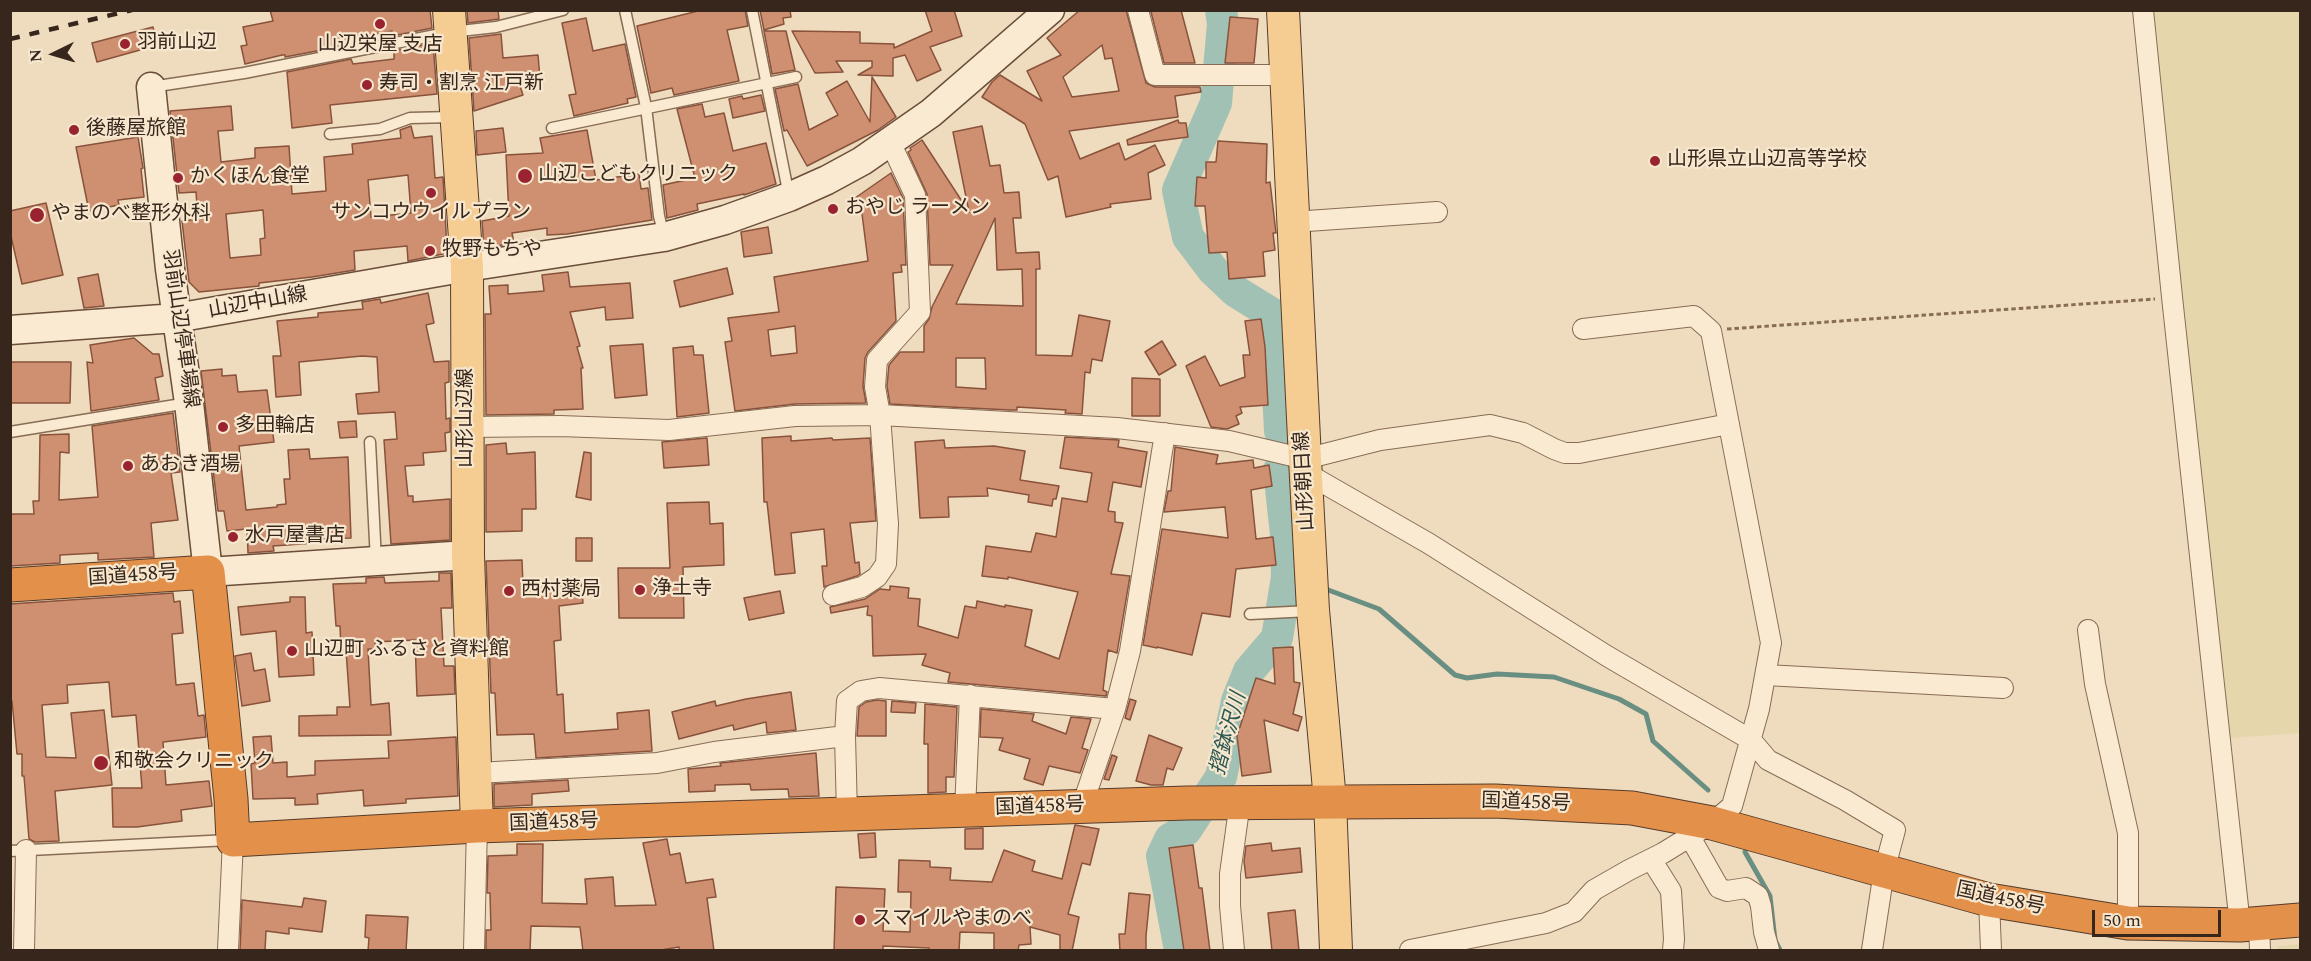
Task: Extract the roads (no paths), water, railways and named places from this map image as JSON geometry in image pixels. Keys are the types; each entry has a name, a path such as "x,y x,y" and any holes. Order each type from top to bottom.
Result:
{"highway":[{"name":"国道458号","path":"10,585 208,572"},
{"path":"208,572 230,788 233,840"},
{"name":"国道458号","path":"233,840 477,826 1082,806 1230,802 1495,801 1632,808 1701,830 1884,871 1989,900 2128,923 2253,933 2301,920"}],"main road":[{"name":"山辺中山線","path":"10,330 176,318 467,267 664,237 725,220 827,180 862,161 932,113 1050,10"},
{"name":"山形朝日線","path":"1283,10 1313,610 1330,801 1336,951"},
{"name":"山形山辺線","path":"450,21 467,267 468,555 477,826"},
{"name":"羽前山辺停車場線","path":"151,87 176,318 189,403 208,572"},
{"path":"208,572 468,555"}],"street":[{"path":"1138,10 1155,75 1204,73 1226,76 1285,75"},
{"path":"2143,10 2172,297 2253,933"},
{"path":"833,595 862,586 877,577 886,564 888,524 880,415 875,387 877,360 920,312 915,195 890,142"},
{"path":"1293,222 1437,212"},
{"path":"1410,951 1437,948 1546,923 1574,912 1594,890 1701,830 1732,806 1759,709 1772,644 1711,331 1694,316 1583,329"},
{"path":"468,427 561,426 669,430 795,416 880,415 1051,423 1165,433 1229,441 1305,466 1607,656 1750,740 1767,760 1845,800 1895,830 1884,871 1872,951"},
{"path":"1305,466 1380,440 1490,425 1523,433 1554,450 1578,453 1729,424"},
{"path":"1082,806 1115,710 1130,651 1165,433"},
{"path":"2088,630 2095,684 2128,833 2128,923"},
{"path":"1766,675 2003,688"},
{"path":"847,814 845,736 847,701 861,691 879,688 1115,710"},
{"path":"965,810 970,695"},
{"path":"477,773 657,763 714,752 845,736"},
{"path":"1230,802 1230,906 1234,951"},
{"path":"474,951 477,826"},
{"path":"1701,830 1719,888 1727,891 1746,888 1758,896 1769,951"},
{"path":"228,951 233,840"},
{"path":"18,850 24,951"},
{"path":"1651,859 1671,891 1673,951"},
{"path":"1989,900 1991,951"}],"lane":[{"path":"151,87 244,73 450,21 496,27 563,10"},
{"path":"625,10 646,107 658,216 664,237"},
{"path":"752,10 789,196"},
{"path":"552,128 796,77"},
{"path":"330,134 380,129 410,118 458,116"},
{"path":"10,432 189,403"},
{"path":"369,442 376,561"},
{"path":"1250,614 1313,610"},
{"path":"18,850 233,840"}],"waterway":[{"name":"摺鉢沢川","path":"1221,10 1223,24 1216,103 1178,190 1188,237 1213,270 1235,291 1274,315 1280,431"},
{"name":"摺鉢沢川","path":"1180,950 1162,856 1170,839 1186,830 1221,777 1237,701 1249,671 1277,638 1287,577 1286,535 1279,470"},
{"path":"1323,588 1379,609 1455,675 1467,678 1497,674 1554,677 1619,699 1646,714 1653,741 1708,790"},
{"path":"1745,852 1770,896 1775,940 1780,950"}],"railway":[{"path":"10,39 132,10"}],"place":[{"name":"山辺栄屋 支店","path":"380,24"},
{"name":"羽前山辺","path":"125,44"},
{"name":"寿司・割烹 江戸新","path":"367,85"},
{"name":"後藤屋旅館","path":"74,130"},
{"name":"山形県立山辺高等学校","path":"1655,161"},
{"name":"山辺こどもクリニック","path":"525,176"},
{"name":"かくほん食堂","path":"178,178"},
{"name":"サンコウウイルプラン","path":"431,193"},
{"name":"おやじ ラーメン","path":"833,209"},
{"name":"やまのべ整形外科","path":"37,215"},
{"name":"牧野もちや","path":"430,251"},
{"name":"多田輪店","path":"223,427"},
{"name":"あおき酒場","path":"128,466"},
{"name":"水戸屋書店","path":"233,537"},
{"name":"浄土寺","path":"640,590"},
{"name":"西村薬局","path":"509,591"},
{"name":"山辺町 ふるさと資料館","path":"292,651"},
{"name":"和敬会クリニック","path":"101,763"},
{"name":"スマイルやまのべ","path":"860,920"}]}
